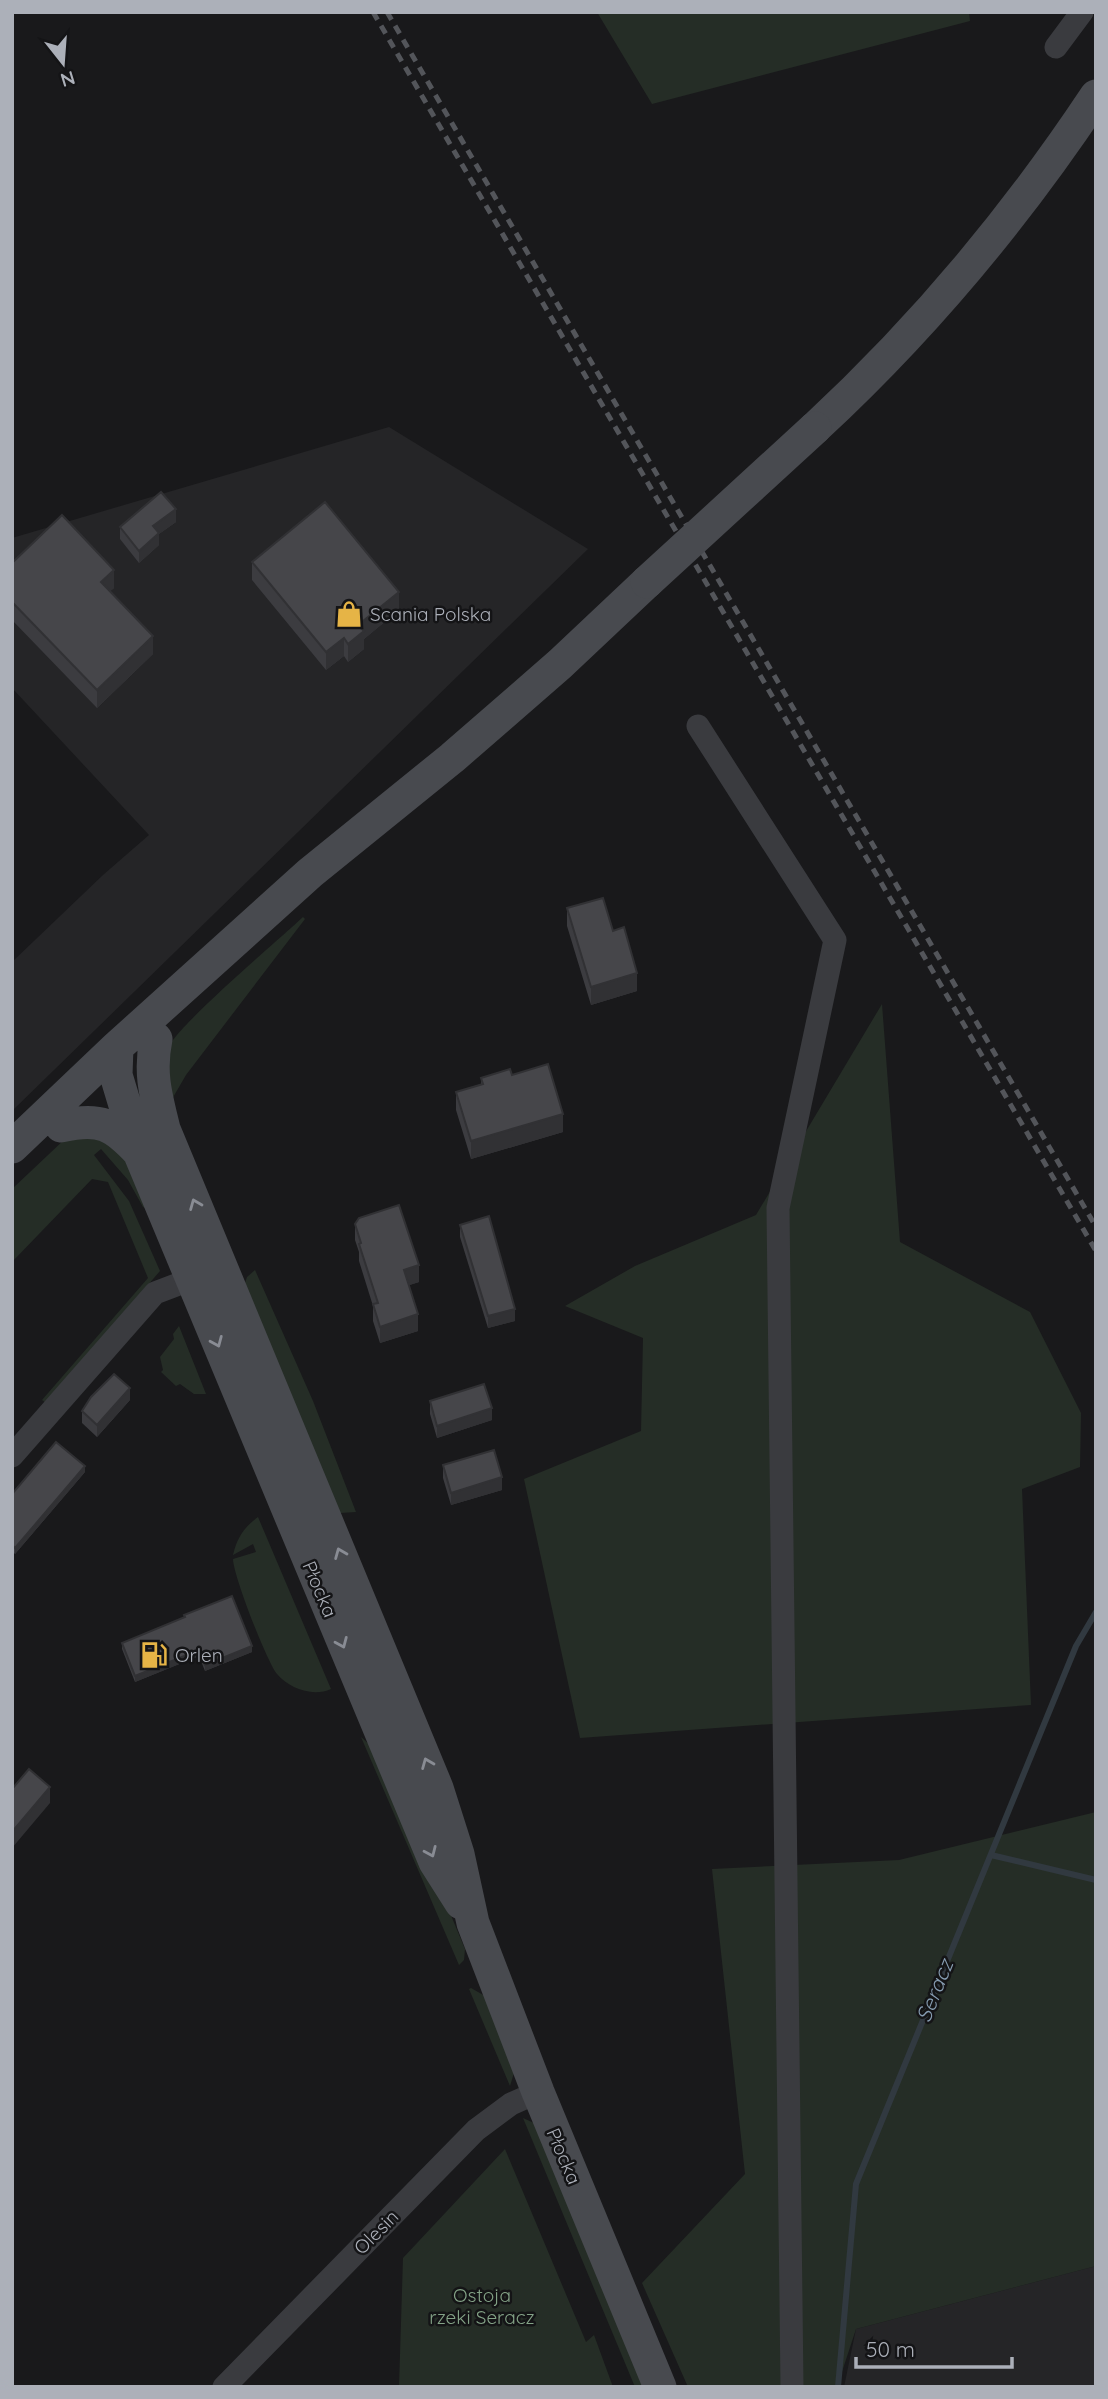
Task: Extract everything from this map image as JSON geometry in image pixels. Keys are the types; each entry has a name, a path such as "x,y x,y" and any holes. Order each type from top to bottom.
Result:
{"street":[{"path":"1056,47 1082,12"},
{"path":"12,1172 61,1126 120,1062 310,873 452,758 560,664 866,381 959,280 1018,205 1096,96"},
{"path":"698,726 835,940 778,1208 792,2387"},
{"path":"12,1147 120,1062 156,1039 313,895 452,758"},
{"name":"Płocka","path":"156,1039 151,1066 154,1090 206,1273"},
{"name":"Płocka","path":"120,1062 164,1129"},
{"name":"Płocka","path":"120,1062 139,1152"},
{"name":"Płocka","path":"61,1126 83,1121 103,1123 122,1134 139,1152 206,1273 292,1479 389,1671 437,1788 458,1854 473,1923 538,2092 660,2387"},
{"path":"12,1456 155,1293 206,1273"},
{"name":"Płocka","path":"292,1479 363,1692 435,1862 473,1923"},
{"path":"363,1692 389,1671"},
{"name":"Olesin","path":"224,2387 476,2130 511,2104 538,2092"}],"shaded area":[{"path":"389,427 588,549 12,1111 12,962 149,835 12,688 12,538"},
{"path":"1096,2266 1096,2387 844,2387 856,2329"}],"green space":[{"path":"597,12 969,12 970,21 652,104"},
{"path":"303,917 305,919 186,1075 168,1106 165,1058 172,1041 205,1005"},
{"path":"882,1004 900,1242 1030,1312 1081,1413 1080,1467 1022,1489 1031,1705 580,1738 524,1479 641,1431 643,1338 565,1306 635,1266 756,1215"},
{"path":"95,1133 125,1157 148,1209 143,1207 128,1180 101,1149 94,1155 129,1201 160,1271 46,1403 42,1400 148,1278 108,1182 92,1179 12,1262 12,1189 66,1138"},
{"path":"255,1270 313,1401 356,1512 340,1513 244,1286 247,1277"},
{"path":"179,1326 206,1394 194,1394 180,1384 176,1386 161,1372 163,1370 160,1357 174,1339 173,1334"},
{"path":"258,1517 331,1689 309,1692 288,1684 272,1666 259,1637 238,1582 233,1559 256,1552 253,1544 233,1555 242,1533"},
{"path":"361,1737 369,1744 430,1865 465,1949 464,1960 459,1965"},
{"path":"1096,1812 1096,2266 856,2329 837,2387 688,2387 642,2283 745,2174 712,1869 899,1860"},
{"path":"469,1989 485,1996 514,2073 510,2086"},
{"path":"523,2118 534,2123 647,2387 635,2387"},
{"name":"Ostoja rzeki Seracz","path":"505,2149 586,2342 594,2335 613,2387 399,2387 403,2258"}],"building":[{"path":"161,492 176,509 153,526 159,533 139,551 120,527"},
{"path":"325,502 399,592 358,625 364,631 348,644 344,638 326,652 252,562"},
{"path":"62,515 114,570 101,582 153,636 97,690 12,602 12,563"},
{"path":"603,898 613,931 624,927 637,973 591,987 567,908"},
{"path":"548,1064 563,1114 471,1141 456,1092 483,1084 481,1078 510,1069 512,1075"},
{"path":"399,1205 419,1265 404,1270 418,1314 380,1327 373,1304 378,1303 355,1224 359,1218"},
{"path":"489,1216 515,1309 488,1316 460,1225"},
{"path":"114,1374 130,1388 97,1425 82,1411 91,1397"},
{"path":"484,1384 492,1408 437,1426 430,1401"},
{"path":"56,1442 85,1466 15,1548 12,1545 12,1494"},
{"path":"494,1450 502,1477 451,1493 443,1465"},
{"path":"232,1596 252,1646 205,1665 199,1650 135,1676 122,1643"},
{"path":"29,1769 50,1787 12,1832 12,1789"}],"waterway":[{"name":"Seracz","path":"838,2387 856,2184 1076,1646 1096,1612"},
{"path":"991,1855 1096,1880"}],"railway":[{"path":"373,12 1096,1251"},
{"path":"387,12 1096,1227"}],"place":[{"name":"Scania Polska","path":"349,614"},
{"name":"Orlen","path":"154,1655"}]}
